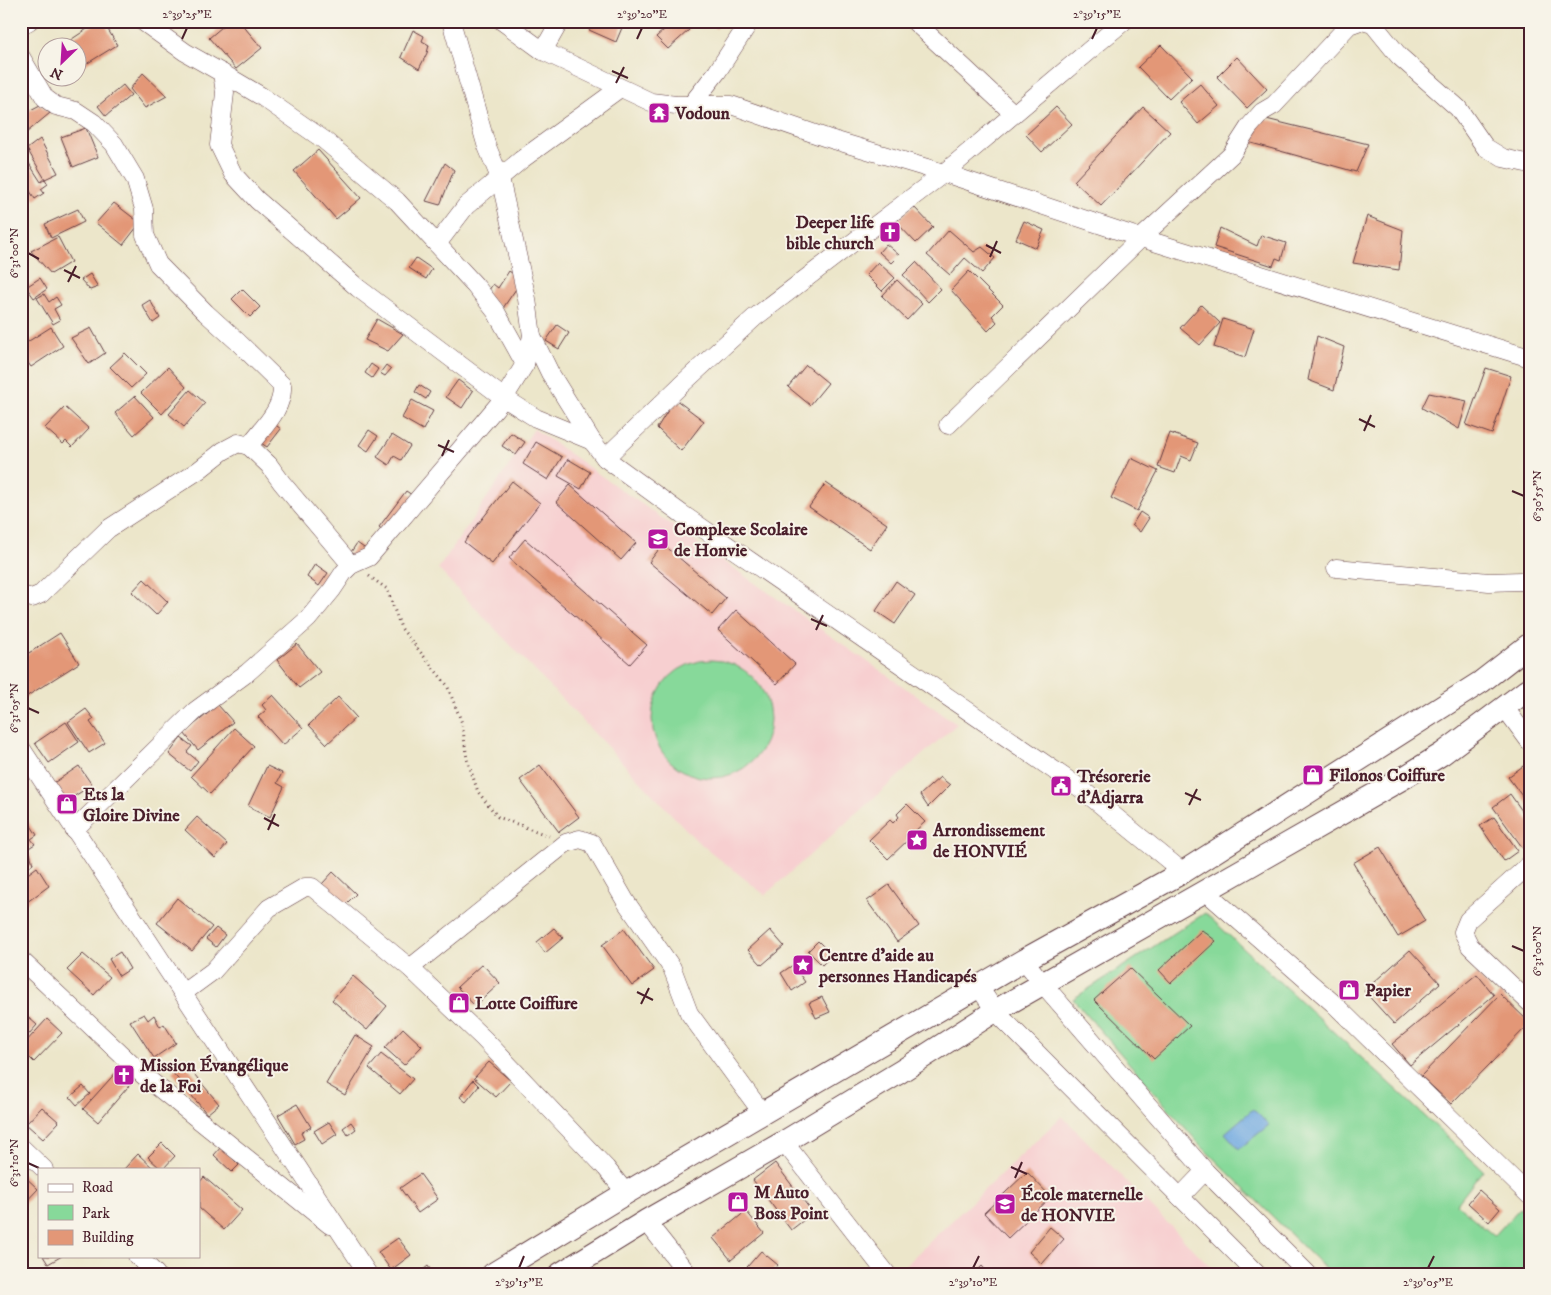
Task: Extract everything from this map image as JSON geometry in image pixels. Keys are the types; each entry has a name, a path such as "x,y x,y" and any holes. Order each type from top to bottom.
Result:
{"main road":[{"path":"493,1274 626,1192 763,1114 1024,960 1183,872 1481,682 1530,644"},
{"path":"560,1274 646,1221 784,1142 995,1011 1405,777 1442,754 1530,688"}],"street":[{"path":"21,26 29,21"},
{"path":"142,21 185,52 261,96 324,140 397,201 475,285 496,312 525,364"},
{"path":"451,21 486,144 500,178 527,299 532,336 550,373 592,441 606,458 682,514 1080,788 1183,872"},
{"path":"502,21 543,51 651,102 676,106 731,105 1141,238 1530,358"},
{"path":"543,51 560,21"},
{"path":"691,105 717,72 750,21"},
{"path":"914,21 1014,114"},
{"path":"606,458 754,318 944,173 1124,21"},
{"path":"948,425 1141,238 1231,155 1262,112 1274,105 1349,25 1361,21 1373,24 1399,56 1458,108 1485,147 1503,158 1530,164"},
{"path":"21,57 45,98 56,106 76,111 94,123 114,144 135,179 144,209 145,235 158,264 206,313 282,385 278,407 249,446"},
{"path":"222,73 225,93 219,145 233,174 257,200 358,288 504,398 536,418 592,441"},
{"path":"436,244 466,206 521,160 620,88"},
{"path":"74,830 195,711 247,674 308,620 351,564 369,557 504,398 525,364 532,336"},
{"path":"21,595 32,598 41,594 108,530 198,470 223,450 238,443 249,446 269,465 351,564"},
{"path":"1336,568 1489,582 1527,578"},
{"path":"1505,708 1530,742"},
{"path":"21,748 368,1274"},
{"path":"410,968 566,843 580,839 592,843 626,902 672,968 689,1013 763,1114"},
{"path":"1530,864 1468,920 1463,932 1470,946 1530,1003"},
{"path":"183,993 213,971 268,908 305,887 312,886 410,968 484,1039 606,1168 626,1192"},
{"path":"1205,891 1333,1004 1530,1196"},
{"path":"21,960 143,1074 344,1236"},
{"path":"1024,960 1042,984 1205,1170 1308,1274"},
{"path":"979,987 995,1011 1257,1274"},
{"path":"784,1142 887,1274"},
{"path":"21,1147 43,1168"},
{"path":"1180,1197 1205,1170"},
{"path":"646,1221 688,1274"},
{"path":"139,1258 156,1274"}],"path":[{"path":"351,564 387,588 402,628 447,685 462,723 467,759 478,792 498,817 566,843"}],"shaded area":[{"path":"534,429 957,724 765,895 697,841 438,569"},
{"path":"1062,1116 1218,1274 903,1274 900,1270"}],"green space":[{"path":"711,660 734,664 753,677 766,696 770,719 766,742 753,761 734,774 711,778 688,774 669,761 656,742 652,719 656,696 669,677 688,664"},
{"path":"1205,913 1483,1170 1457,1204 1494,1236 1520,1208 1530,1217 1530,1274 1331,1274 1201,1146 1073,999"}],"water":[{"path":"1253,1109 1269,1125 1239,1149 1225,1133"}],"building":[{"path":"99,21 103,21 117,45 88,63 88,38 74,38"},
{"path":"229,21 239,21 262,48 236,69 209,38"},
{"path":"593,21 622,21 624,23 616,42 589,30"},
{"path":"674,21 681,21 689,30 668,49 656,37"},
{"path":"710,21 720,21 716,29"},
{"path":"413,30 424,36 422,41 429,45 419,69 401,57"},
{"path":"1161,45 1192,77 1169,99 1138,67"},
{"path":"1237,57 1267,89 1247,108 1217,77"},
{"path":"143,73 167,96 145,108 130,89"},
{"path":"1200,84 1219,106 1198,124 1179,102"},
{"path":"123,85 131,95 106,116 98,106"},
{"path":"40,105 50,113 26,133 21,128 21,115"},
{"path":"1056,107 1072,124 1042,152 1026,135"},
{"path":"1143,107 1170,132 1101,206 1074,181"},
{"path":"1262,118 1368,144 1356,172 1244,141"},
{"path":"86,128 98,157 73,167 61,137"},
{"path":"40,139 58,173 45,179 27,149"},
{"path":"318,150 361,198 336,219 294,171"},
{"path":"23,154 41,182 45,179 48,184 41,189 44,193 35,199 21,177"},
{"path":"445,163 454,170 440,205 426,201"},
{"path":"114,203 140,223 123,245 96,223"},
{"path":"913,206 933,227 916,243 896,222"},
{"path":"78,209 84,222 51,238 45,224"},
{"path":"1367,216 1403,230 1399,270 1353,263"},
{"path":"1024,221 1044,230 1036,248 1016,239"},
{"path":"1220,228 1257,246 1261,235 1286,243 1281,260 1276,258 1273,266 1214,247"},
{"path":"949,230 974,252 982,247 995,258 982,273 965,258 950,275 927,255"},
{"path":"58,237 71,262 51,274 31,251"},
{"path":"886,244 899,255 891,263 879,252"},
{"path":"416,258 432,269 426,279 409,268"},
{"path":"878,262 895,278 882,291 866,275"},
{"path":"916,262 941,289 928,302 903,275"},
{"path":"509,271 522,280 503,308 485,296 493,284 498,288"},
{"path":"969,271 1003,305 992,316 997,322 988,331 951,290"},
{"path":"90,274 98,287 90,290 81,280"},
{"path":"40,278 47,289 34,298 26,287"},
{"path":"897,280 922,304 907,320 882,296"},
{"path":"242,289 260,307 250,317 232,299"},
{"path":"44,294 49,302 56,297 61,305 54,309 60,320 53,324 37,298"},
{"path":"150,300 160,318 153,323 142,305"},
{"path":"1201,305 1220,323 1200,345 1180,328"},
{"path":"377,319 403,334 388,351 365,340"},
{"path":"1223,319 1254,329 1245,357 1214,347"},
{"path":"557,325 569,333 559,349 546,341"},
{"path":"51,327 63,346 31,367 21,353 21,346"},
{"path":"91,328 105,353 89,364 71,338"},
{"path":"1317,336 1344,347 1334,390 1308,380"},
{"path":"125,353 146,374 131,388 110,367"},
{"path":"371,364 378,369 372,378 365,373"},
{"path":"386,365 391,369 385,376 380,373"},
{"path":"806,365 828,383 810,405 788,387"},
{"path":"168,367 186,387 162,414 141,393"},
{"path":"1486,368 1511,376 1492,434 1466,425"},
{"path":"458,380 473,391 462,408 446,397"},
{"path":"419,385 430,392 426,399 415,392"},
{"path":"190,390 205,403 184,427 169,414"},
{"path":"1429,393 1467,401 1459,429 1422,408"},
{"path":"135,396 154,417 134,435 115,413"},
{"path":"675,399 704,421 681,451 657,428"},
{"path":"412,400 433,411 423,430 402,418"},
{"path":"65,407 89,429 72,447 66,441 63,444 45,428"},
{"path":"273,423 281,429 267,447 258,441"},
{"path":"369,430 378,436 368,451 359,445"},
{"path":"511,433 525,442 516,455 502,446"},
{"path":"1170,433 1198,443 1191,460 1181,456 1175,473 1158,467"},
{"path":"392,435 410,446 401,460 394,456 389,465 377,457"},
{"path":"536,442 562,457 548,480 523,464"},
{"path":"1131,458 1158,471 1137,511 1111,498"},
{"path":"568,459 590,472 581,489 558,476"},
{"path":"512,481 540,503 492,564 464,542"},
{"path":"826,483 887,524 870,549 809,507"},
{"path":"570,485 636,543 621,560 556,502"},
{"path":"406,491 415,497 388,534 379,527"},
{"path":"1140,512 1149,518 1140,532 1132,525"},
{"path":"525,539 647,645 630,664 509,558"},
{"path":"357,543 367,550 359,562 349,555"},
{"path":"663,544 726,598 712,615 649,562"},
{"path":"315,564 328,573 319,586 307,577"},
{"path":"144,579 168,602 156,615 132,592"},
{"path":"896,581 915,595 895,624 876,611"},
{"path":"736,610 795,664 777,684 718,630"},
{"path":"60,633 79,663 21,700 21,658"},
{"path":"297,644 320,672 299,688 277,660"},
{"path":"273,695 303,728 283,745 258,717 266,710 262,705"},
{"path":"338,697 356,717 327,744 309,725"},
{"path":"218,705 233,722 198,750 184,733"},
{"path":"86,709 94,719 90,722 105,743 89,753 68,722"},
{"path":"66,722 79,742 49,763 35,743"},
{"path":"234,728 254,746 210,794 191,776"},
{"path":"181,738 192,746 187,752 198,761 190,771 169,754"},
{"path":"1530,761 1530,807 1508,777"},
{"path":"540,765 579,817 559,832 520,780"},
{"path":"79,766 92,785 65,802 52,784"},
{"path":"267,766 282,773 277,783 284,787 270,817 248,806"},
{"path":"940,777 950,785 928,807 920,795"},
{"path":"1510,794 1530,822 1530,848 1525,851 1493,807"},
{"path":"907,804 925,822 914,832 912,830 906,835 909,839 888,859 869,840 890,820 893,823 899,817 897,814"},
{"path":"197,817 227,844 215,858 185,830"},
{"path":"1494,817 1518,851 1504,861 1480,826"},
{"path":"26,818 37,835 31,839 35,844 21,853 21,821"},
{"path":"1380,847 1425,921 1398,937 1353,863"},
{"path":"30,853 33,864 21,873 21,859"},
{"path":"37,867 49,886 23,905 21,902 21,879"},
{"path":"333,872 356,894 345,905 322,884"},
{"path":"889,885 919,926 897,942 867,901"},
{"path":"177,898 212,927 192,951 157,923"},
{"path":"216,928 225,935 216,947 206,939"},
{"path":"554,928 563,938 545,953 537,942"},
{"path":"624,929 654,970 632,986 602,945"},
{"path":"770,930 784,946 762,965 748,950"},
{"path":"1202,930 1216,941 1171,983 1159,970"},
{"path":"818,941 832,955 822,965 808,951"},
{"path":"1410,950 1440,983 1394,1024 1364,991"},
{"path":"120,952 130,969 119,976 109,959"},
{"path":"83,954 110,977 94,995 67,970"},
{"path":"482,964 500,983 475,1006 457,987"},
{"path":"793,965 805,982 792,991 781,973"},
{"path":"1130,968 1190,1026 1154,1059 1094,1000"},
{"path":"1477,974 1494,995 1410,1065 1392,1044"},
{"path":"353,976 387,1006 367,1030 332,1000"},
{"path":"1500,994 1530,1023 1451,1104 1421,1076"},
{"path":"822,997 830,1012 816,1018 809,1003"},
{"path":"144,1014 148,1020 154,1015 160,1027 164,1024 176,1043 154,1058 130,1021"},
{"path":"28,1017 37,1025 21,1043 21,1025"},
{"path":"47,1019 62,1033 34,1062 24,1052 27,1049 23,1045"},
{"path":"403,1028 422,1046 404,1065 385,1048"},
{"path":"355,1035 374,1047 345,1095 326,1084"},
{"path":"381,1054 413,1079 400,1094 369,1068"},
{"path":"184,1062 219,1104 207,1114 172,1072"},
{"path":"489,1062 511,1081 496,1097 474,1078"},
{"path":"119,1069 133,1081 98,1122 83,1109"},
{"path":"473,1080 479,1086 466,1102 460,1097"},
{"path":"83,1086 90,1094 77,1105 70,1097"},
{"path":"297,1104 311,1127 301,1133 304,1139 295,1144 278,1115"},
{"path":"42,1107 59,1122 43,1139 26,1124"},
{"path":"329,1122 337,1134 322,1144 314,1131"},
{"path":"351,1122 356,1129 348,1135 343,1128"},
{"path":"162,1143 175,1156 164,1168 160,1168 148,1157"},
{"path":"221,1147 239,1165 232,1172 214,1155"},
{"path":"138,1154 153,1168 125,1168"},
{"path":"775,1163 813,1213 791,1230 753,1180"},
{"path":"1027,1172 1051,1197 1008,1238 984,1213"},
{"path":"21,1173 38,1189 21,1207"},
{"path":"420,1174 438,1199 418,1213 400,1188"},
{"path":"204,1177 242,1210 224,1230 200,1209 200,1182"},
{"path":"1479,1190 1500,1209 1489,1222 1468,1203"},
{"path":"746,1211 764,1233 731,1260 713,1238"},
{"path":"1050,1227 1064,1239 1042,1264 1029,1252"},
{"path":"398,1238 411,1255 391,1270 378,1252"},
{"path":"761,1251 778,1265 770,1274 741,1274"},
{"path":"44,1258 58,1258 48,1264"},
{"path":"428,1266 433,1274 418,1274"},
{"path":"982,1266 989,1274 974,1274"}],"place":[{"name":"Vodoun","path":"659,113"},
{"name":"Deeper life bible church","path":"890,232"},
{"name":"Complexe Scolaire de Honvie","path":"658,539"},
{"name":"Filonos Coiffure","path":"1313,775"},
{"name":"Trésorerie d'Adjarra","path":"1061,786"},
{"name":"Ets la Gloire Divine","path":"67,804"},
{"name":"Arrondissement de HONVIÉ","path":"917,840"},
{"name":"Centre d'aide au personnes Handicapés","path":"803,965"},
{"name":"Papier","path":"1349,990"},
{"name":"Lotte Coiffure","path":"459,1003"},
{"name":"Mission Évangélique de la Foi","path":"124,1075"},
{"name":"M Auto Boss Point","path":"738,1202"},
{"name":"École maternelle de HONVIE","path":"1005,1204"}]}
